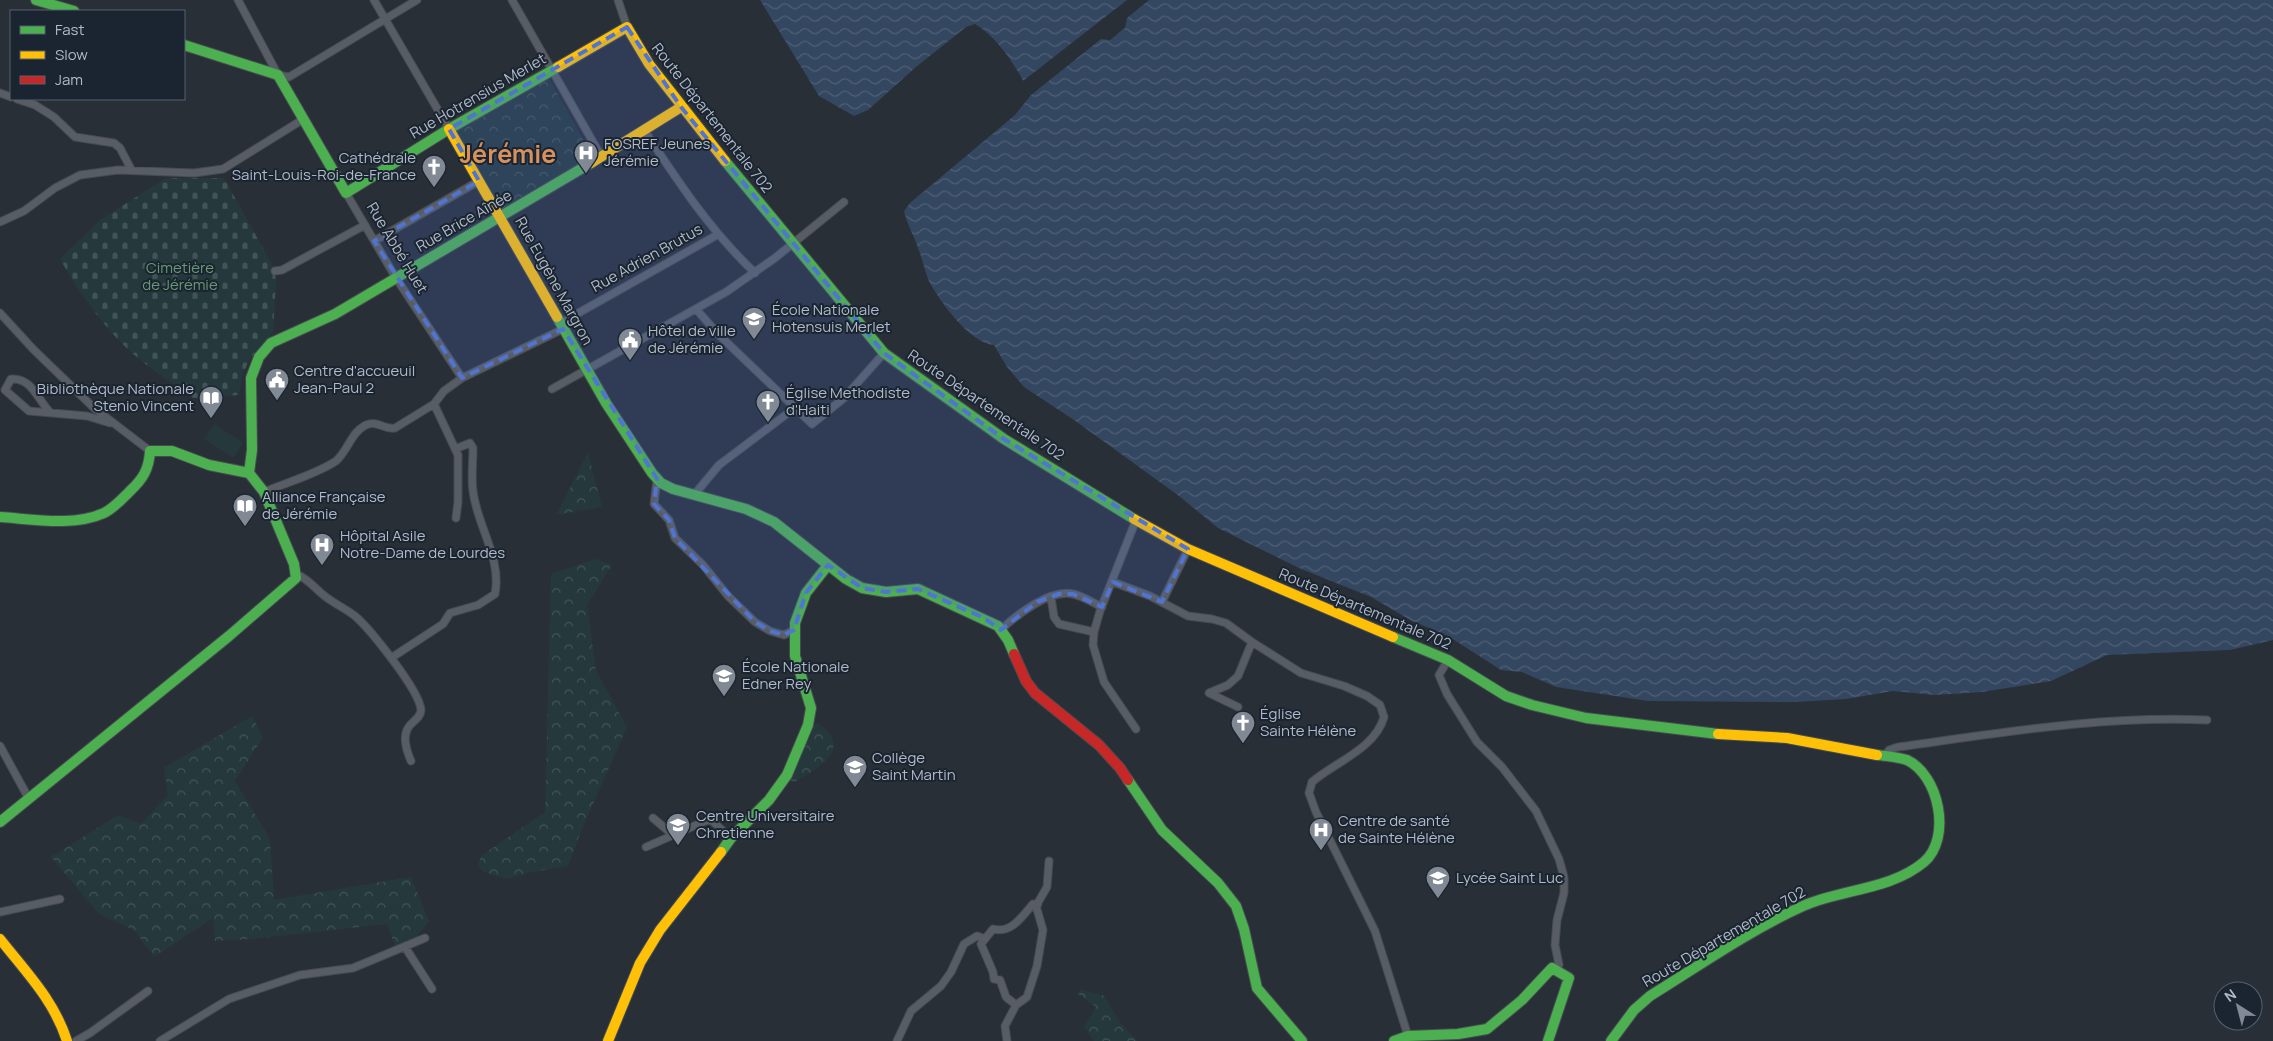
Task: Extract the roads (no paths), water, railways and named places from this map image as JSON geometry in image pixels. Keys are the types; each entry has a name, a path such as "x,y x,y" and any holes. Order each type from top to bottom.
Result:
{"street":[{"path":"36,0 71,10"},
{"name":"Rue Abbé Huet","path":"238,0 302,120 396,278 462,378"},
{"name":"Rue Eugène Margron","path":"374,0 563,329 657,479"},
{"path":"185,44 289,77 417,0"},
{"path":"512,0 601,156"},
{"path":"618,0 627,27"},
{"name":"Rue Hotrensius Merlet","path":"346,193 449,129 627,27"},
{"name":"Route Départementale 702","path":"627,27 652,68 681,107 791,243 884,353 1004,439 1136,520 1188,549 1448,660 1506,696 1532,705 1586,718 1739,736 1788,738 1906,760 1919,769 1930,783 1936,802 1938,824 1934,846 1925,861 1909,871 1888,879 1825,897 1803,906 1769,925 1650,996 1634,1010 1611,1041"},
{"path":"20,100 35,105 54,117 75,137 114,143 120,148 131,169"},
{"name":"Rue Brice Aînée","path":"249,473 252,450 250,378 259,356 271,343 334,314 500,217 681,107"},
{"path":"0,222 24,211 71,178 95,172 131,169 194,173 223,169 302,120"},
{"path":"644,130 679,183 717,235 755,273"},
{"path":"374,241 480,182"},
{"path":"552,388 696,309 755,273 844,202"},
{"path":"275,271 282,270 365,225"},
{"name":"Rue Adrien Brutus","path":"264,492 335,461 346,450 357,432 364,426 378,423 390,429 395,428 434,404 444,391 462,378 563,329 566,320 717,235"},
{"path":"696,309 718,334 812,424 844,398 882,358 884,353"},
{"path":"0,313 34,350 94,408 150,451 168,448 203,463 226,470 249,473 264,492 294,564 296,574 296,578 286,589 0,822"},
{"path":"51,413 42,405 26,382 11,379 2,389 29,411 51,413 87,416 118,426"},
{"path":"434,404 458,455 456,518"},
{"path":"694,494 719,465 796,408"},
{"path":"391,658 443,624 450,613 478,605 494,594 497,583 491,547 473,491 473,448 470,443 455,449"},
{"path":"0,517 68,519 90,518 104,513 116,504 150,467 150,451"},
{"path":"794,630 784,635 755,622 728,596 703,565 675,538 669,520 654,504 657,479 673,489 746,508 774,522 846,579 862,588 886,592 918,588 984,618 1001,630 1008,640 1026,681 1035,693 1099,745 1120,768 1162,830 1218,883 1236,906 1244,928 1257,988 1302,1041"},
{"path":"1136,520 1102,607 1094,632 1093,645 1104,682 1136,729"},
{"path":"1162,602 1188,549"},
{"path":"608,1041 640,963 660,930 731,838 769,800 788,775 808,725 811,708 795,656 794,630 797,614 806,593 828,565"},
{"path":"296,574 305,577 324,596 354,615 370,630 414,694 421,708 420,714 407,729 405,742 412,761"},
{"path":"1113,582 1162,602 1188,616 1226,623 1301,673 1344,686 1367,696 1380,706 1383,711 1382,725 1377,733 1367,743 1312,782 1309,793 1319,820 1375,931 1408,1036"},
{"path":"1001,630 1011,620 1037,602 1059,594 1073,594 1102,607"},
{"path":"1051,597 1054,618 1060,624 1094,632"},
{"path":"1238,707 1211,695 1209,692 1228,685 1238,676 1252,642"},
{"path":"1394,1041 1408,1036 1458,1034 1487,1029 1522,1000 1552,968 1559,965 1555,944 1557,920 1564,893 1564,876 1559,859 1536,811 1502,767 1477,742 1447,694 1439,675 1448,660"},
{"path":"1884,757 1889,750 1898,747 2048,727 2089,724 2107,720 2130,721 2172,718 2207,720"},
{"path":"0,746 28,799"},
{"path":"653,818 673,835"},
{"path":"646,847 710,819 731,838"},
{"path":"1007,1041 1004,1026 1016,1005 1027,997 1037,966 1042,930 1036,906 1047,886 1049,861"},
{"path":"0,912 60,899"},
{"path":"1016,1005 1006,996 1000,980 994,979 981,944 993,930 999,931 1009,928 1024,916 1033,904 1038,904"},
{"path":"897,1041 911,1011 941,986 951,972 964,944 977,936 985,939"},
{"path":"160,1041 230,999 300,975 353,968 425,938"},
{"path":"0,939 33,977 54,1006 63,1023 67,1041"},
{"path":"405,947 432,989"},
{"path":"1548,1041 1568,978 1552,968"},
{"path":"76,1041 90,1034 148,991"}],"water":[{"path":"760,0 2273,0 2273,640 2230,650 2107,655 2051,681 1982,692 1935,695 1893,691 1846,699 1796,702 1648,701 1556,687 1522,672 1501,670 1448,636 1412,621 1371,597 1299,568 1218,528 1179,496 1074,420 1024,387 1007,367 994,345 976,338 958,322 929,281 904,211 910,203 1015,115 1031,95 1000,46 984,30 975,24 966,27 916,67 868,110 854,116 819,96"}],"place":[{"name":"FOSREF Jeunes Jérémie","path":"586,174"},
{"name":"Cathédrale Saint-Louis-Roi-de-France","path":"434,188"},
{"name":"École Nationale Hotensuis Merlet","path":"754,340"},
{"name":"Hôtel de ville de Jérémie","path":"630,361"},
{"name":"Centre d'accueuil Jean-Paul 2","path":"277,401"},
{"name":"Bibliothèque Nationale Stenio Vincent","path":"211,419"},
{"name":"Église Methodiste d'Haiti","path":"768,423"},
{"name":"Alliance Française de Jérémie","path":"245,527"},
{"name":"Hôpital Asile Notre-Dame de Lourdes","path":"322,566"},
{"name":"École Nationale Edner Rey","path":"724,697"},
{"name":"Église Sainte Hélène","path":"1243,744"},
{"name":"Collège Saint Martin","path":"855,788"},
{"name":"Centre Universitaire Chretienne","path":"678,846"},
{"name":"Centre de santé de Sainte Hélène","path":"1321,851"},
{"name":"Lycée Saint Luc","path":"1438,899"}],"district":[{"name":"Jérémie","path":"508,154"}],"park label":[{"name":"Cimetière de Jérémie","path":"180,276"}]}
